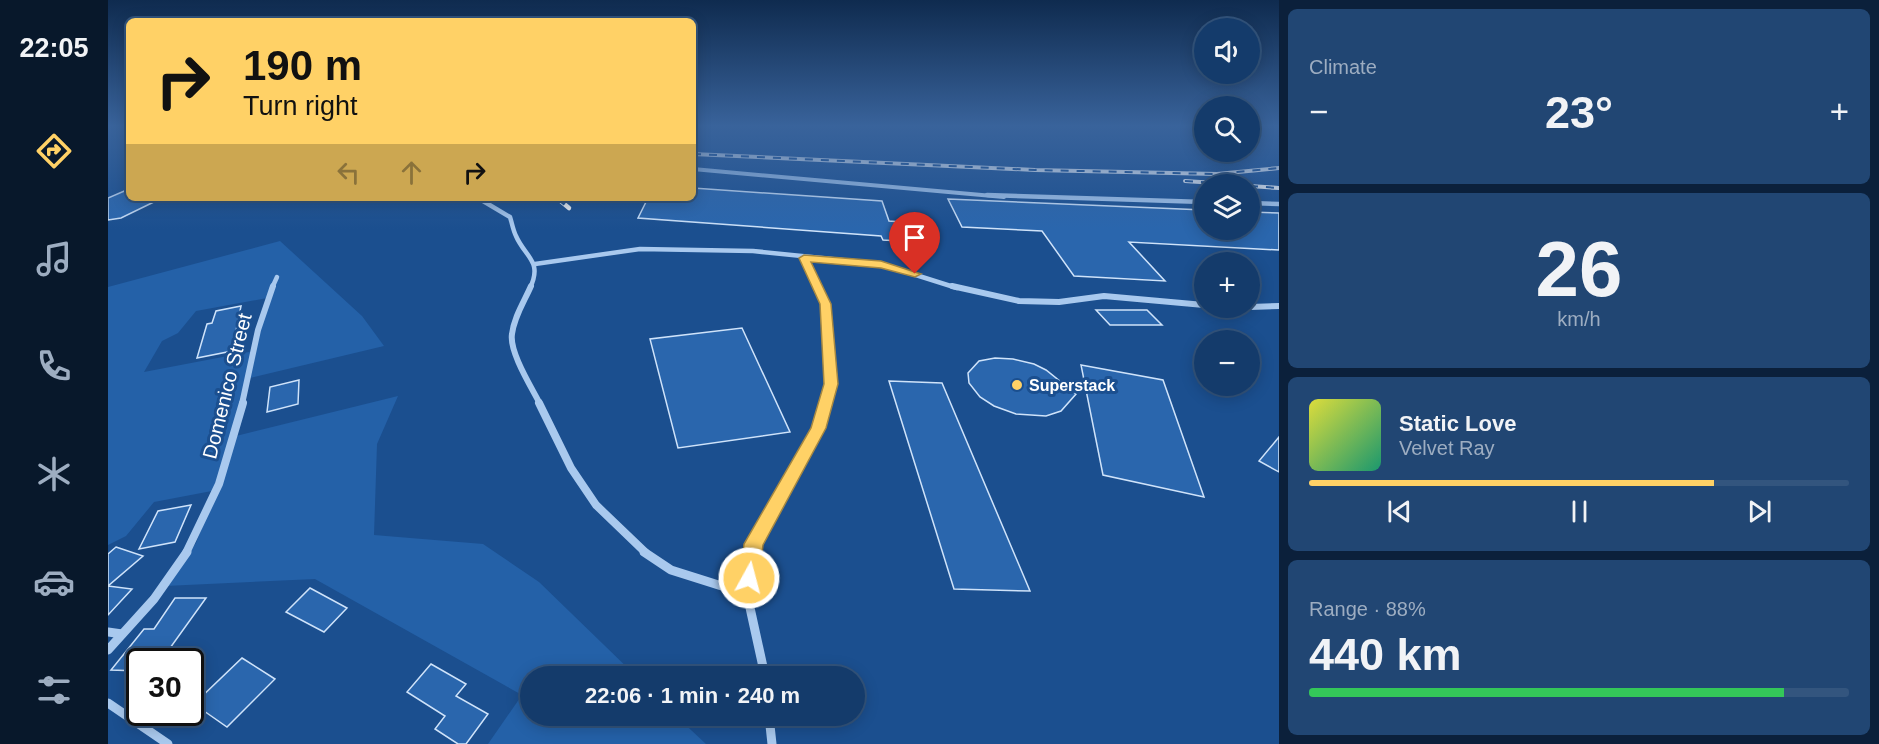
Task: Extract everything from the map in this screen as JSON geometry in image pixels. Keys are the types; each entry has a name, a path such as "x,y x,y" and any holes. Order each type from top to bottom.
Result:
{"street":[{"path":"696,169 997,197 1194,202"},
{"path":"483,201 510,217 516,237 535,264 534,280 516,317 511,337 518,360 571,468 596,505 645,553 671,570 747,594"},
{"path":"1260,203 1279,204"},
{"path":"535,264 651,249 753,251 804,258 881,264 971,292 1019,301 1059,302 1104,296 1194,304"},
{"path":"763,666 747,594 753,544 819,428 831,384 825,304 804,258"},
{"name":"Domenico Street","path":"108,650 163,586 193,543 221,477 238,422 259,320 277,277"},
{"path":"1260,307 1279,306"},
{"path":"108,632 122,634"},
{"path":"108,703 166,743"},
{"path":"770,726 772,744"}],"shaded area":[{"path":"280,241 362,316 384,346 250,378 236,436 398,396 377,444 374,535 483,544 539,582 626,666 520,666 520,694 315,579 165,586 196,543 217,490 154,502 126,536 108,545 108,287","holes":["267,298 254,351 144,372 162,341 178,333 196,311"]},
{"path":"520,698 520,726 687,726 706,744 488,744"}],"building":[{"path":"696,188 882,201 889,221 929,224 936,243 883,240 881,236 638,218 646,201 696,201"},
{"path":"126,190 126,201 156,201 121,218 108,220 108,198"},
{"path":"948,199 1194,210 1194,240 1260,240 1260,212 1279,213 1279,250 1129,242 1165,281 1074,276 1042,231 962,227"},
{"path":"241,306 232,351 197,358 207,324 212,323 216,311"},
{"path":"1096,310 1147,310 1162,325 1110,325"},
{"path":"742,328 790,432 678,448 650,339"},
{"name":"Superstack","path":"995,358 1034,364 1046,370 1076,394 1061,411 1046,416 1016,414 994,406 980,397 969,383 968,373 979,361"},
{"path":"1081,365 1163,380 1204,497 1103,475"},
{"path":"299,380 298,404 267,412 270,387"},
{"path":"889,381 942,383 1030,591 954,589"},
{"path":"1279,437 1279,472 1259,461"},
{"path":"191,505 175,542 139,549 158,511"},
{"path":"116,547 143,556 108,586 108,554"},
{"path":"108,586 132,589 108,615"},
{"path":"310,588 347,608 324,632 286,612"},
{"path":"175,598 206,598 170,648 129,648 144,629 154,629"},
{"path":"126,651 126,671 111,670"},
{"path":"242,658 275,679 227,727 204,711 204,694"},
{"path":"431,664 466,684 456,696 488,714 466,744 458,744 435,729 445,716 407,692"}],"railway":[{"path":"815,160 1035,170 1217,174 1279,168"},
{"path":"1185,181 1194,182"},
{"path":"1260,187 1279,188"},
{"path":"561,201 569,208"}],"place":[{"name":"Superstack","path":"1017,385"}],"route":[{"path":"749,578 753,544 819,428 831,384 830,339 825,304 804,258 881,264 915,274"}]}
